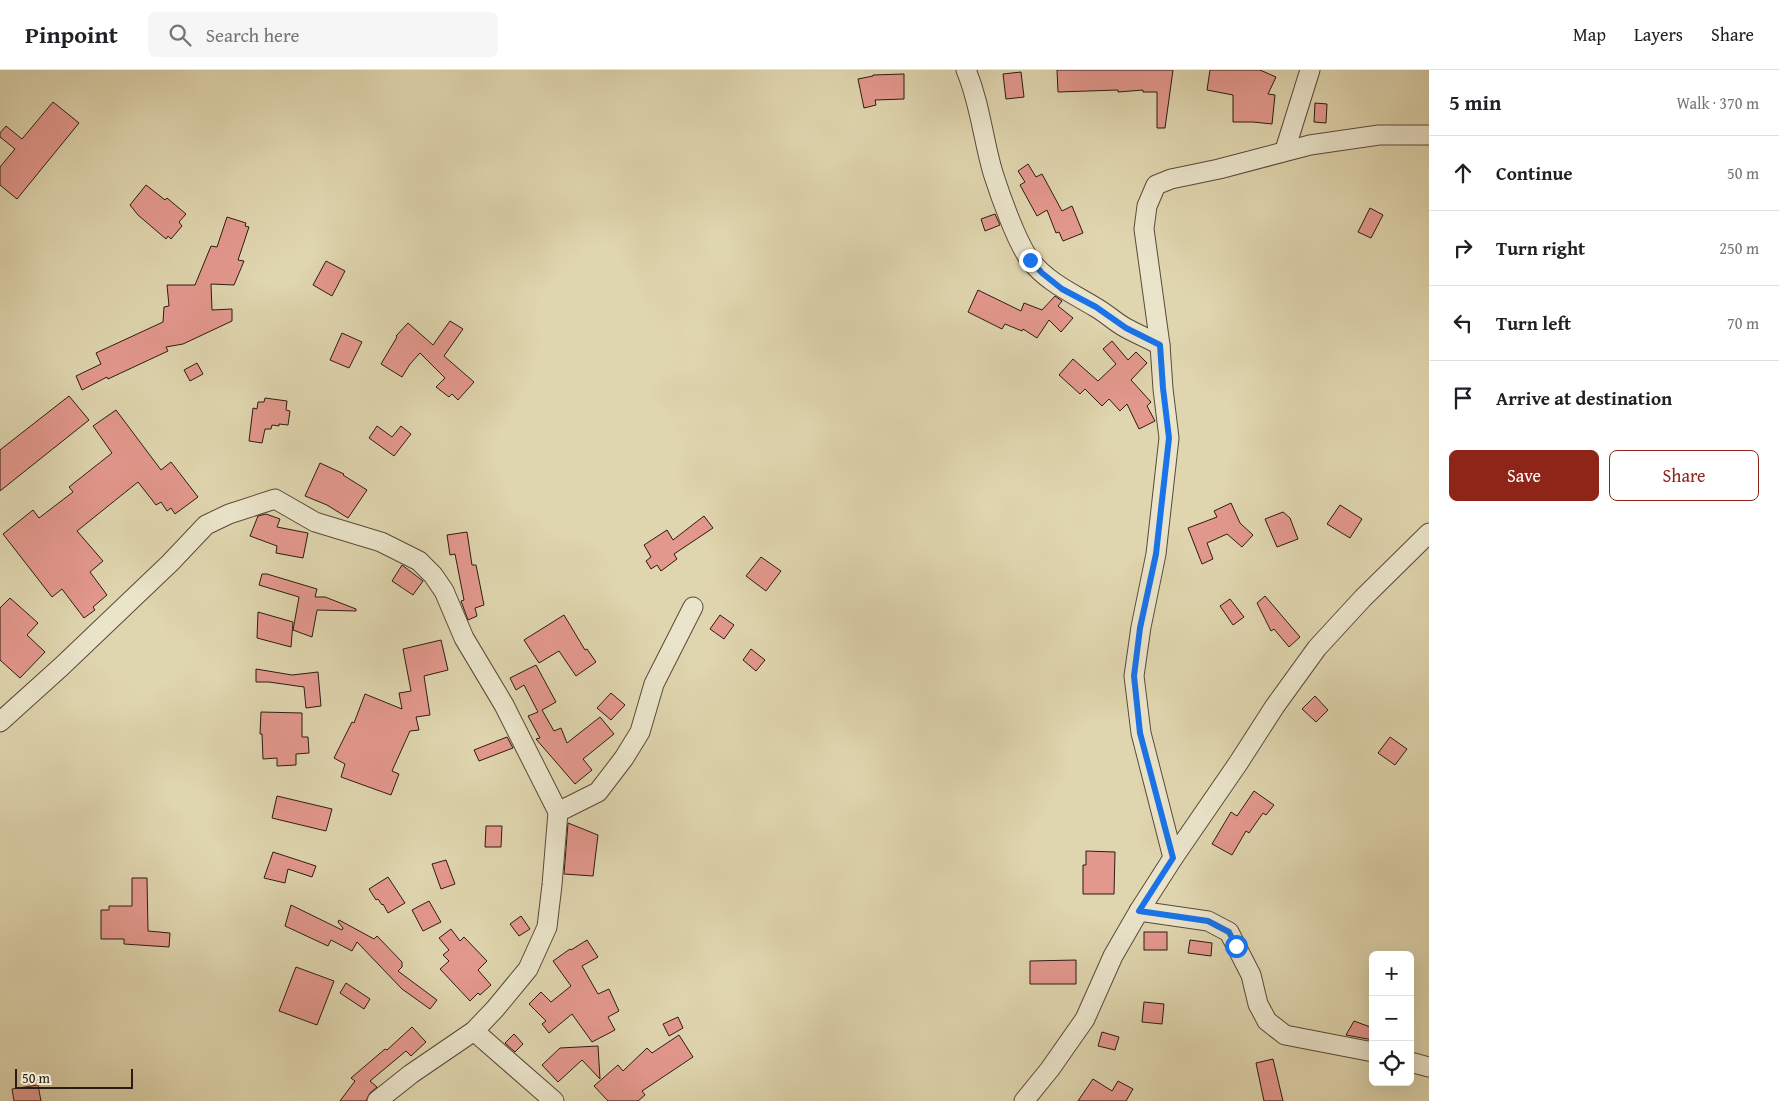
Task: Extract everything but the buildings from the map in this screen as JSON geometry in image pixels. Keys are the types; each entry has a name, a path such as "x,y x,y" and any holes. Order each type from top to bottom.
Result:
{"street":[{"path":"966,70 973,85 993,173 1021,245 1030,260 1042,273 1062,289 1096,307 1126,328 1160,345"},
{"path":"1282,152 1310,70"},
{"path":"1173,858 1140,733 1134,676 1140,628 1156,554 1169,438 1160,345 1144,229 1147,206 1156,185 1171,179 1219,169 1310,145 1379,135 1429,135"},
{"path":"0,722 170,563 206,525 228,514 275,499 315,522 381,542 419,561 433,575 444,592 464,638 504,705 558,812 552,885 546,927 528,969 474,1032 411,1074 377,1101"},
{"path":"1024,1101 1085,1019 1113,956 1139,911 1275,706 1317,648 1363,598 1429,533"},
{"path":"558,812 598,792 624,758 640,732 654,684 693,607"},
{"path":"1139,911 1208,921 1229,932 1251,975 1258,1004 1266,1021 1285,1035 1369,1051"},
{"path":"474,1032 554,1101"},
{"path":"1414,1063 1429,1067"}],"route":[{"path":"1030,260 1042,273 1062,289 1096,307 1126,328 1160,345 1169,438 1156,554 1140,628 1134,676 1140,733 1173,858 1139,911 1208,921 1229,932 1236,946"}]}
